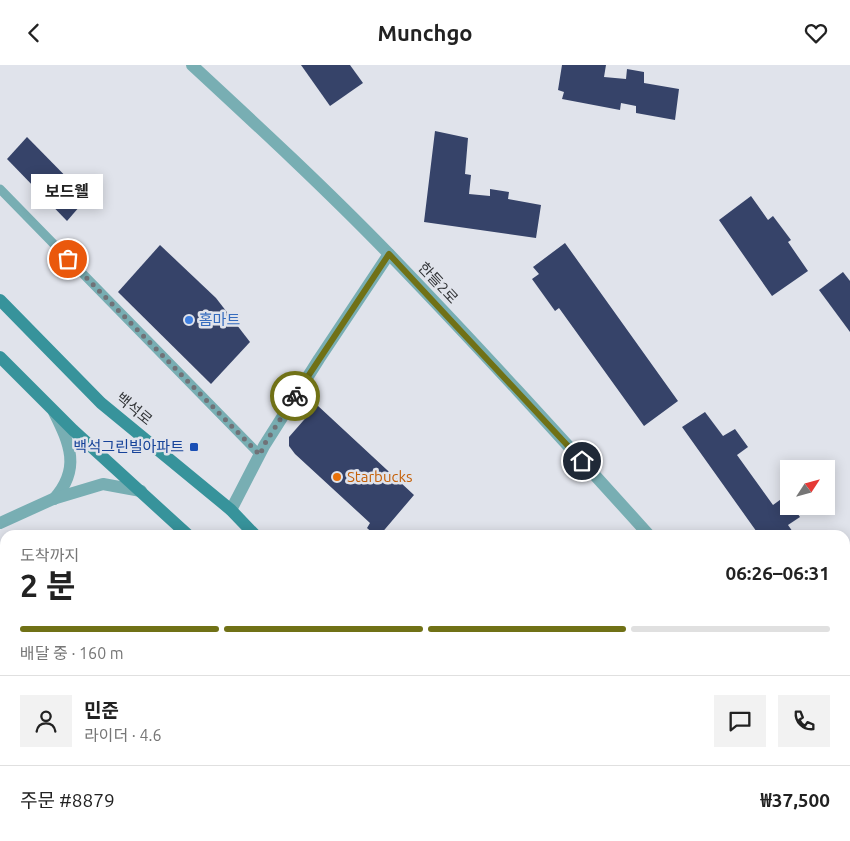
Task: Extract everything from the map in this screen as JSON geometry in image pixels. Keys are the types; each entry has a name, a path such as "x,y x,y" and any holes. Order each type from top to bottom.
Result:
{"main road":[{"name":"백석로","path":"0,300 101,403 231,509 250,530"},
{"path":"0,357 73,430 183,530"}],"street":[{"name":"한들2로","path":"192,65 307,172 389,254 542,417 644,530"},
{"path":"231,509 264,445 389,254"},
{"path":"51,408 67,439 71,461 69,475 64,488 54,499"},
{"path":"0,523 54,499 103,485 141,491"}],"lane":[{"path":"0,189 260,455"}],"building":[{"path":"301,65 350,65 363,83 330,106"},
{"path":"562,65 606,65 604,77 626,79 627,69 644,72 644,83 679,89 675,120 636,113 636,106 621,103 620,110 562,99 564,92 558,90"},
{"path":"435,131 468,138 465,174 471,175 469,194 490,196 490,189 509,192 508,199 541,205 536,238 424,222"},
{"path":"27,137 87,198 67,221 7,159"},
{"path":"751,196 768,220 773,216 791,240 788,242 808,271 772,296 719,220"},
{"path":"565,243 678,401 644,426 559,308 555,311 532,279 539,274 533,267"},
{"name":"홈마트","path":"160,245 216,298 250,342 211,384 118,292"},
{"path":"843,272 850,281 850,332 819,290"},
{"path":"317,405 414,495 384,530 369,530 367,528 370,523 295,454 289,446 289,437"},
{"path":"705,412 723,436 735,429 748,447 737,455 773,505 780,500 780,515 799,515 800,517 788,525 792,530 755,530 682,427"}],"way so far":[{"path":"68,259 260,455 264,445 295,396"}],"place":[{"name":"보드웰","path":"68,259"},
{"name":"홈마트","path":"189,320"},
{"name":"백석그린빌아파트","path":"194,447"},
{"name":"Starbucks","path":"337,477"}],"route":[{"path":"295,396 389,254 582,461"}]}
